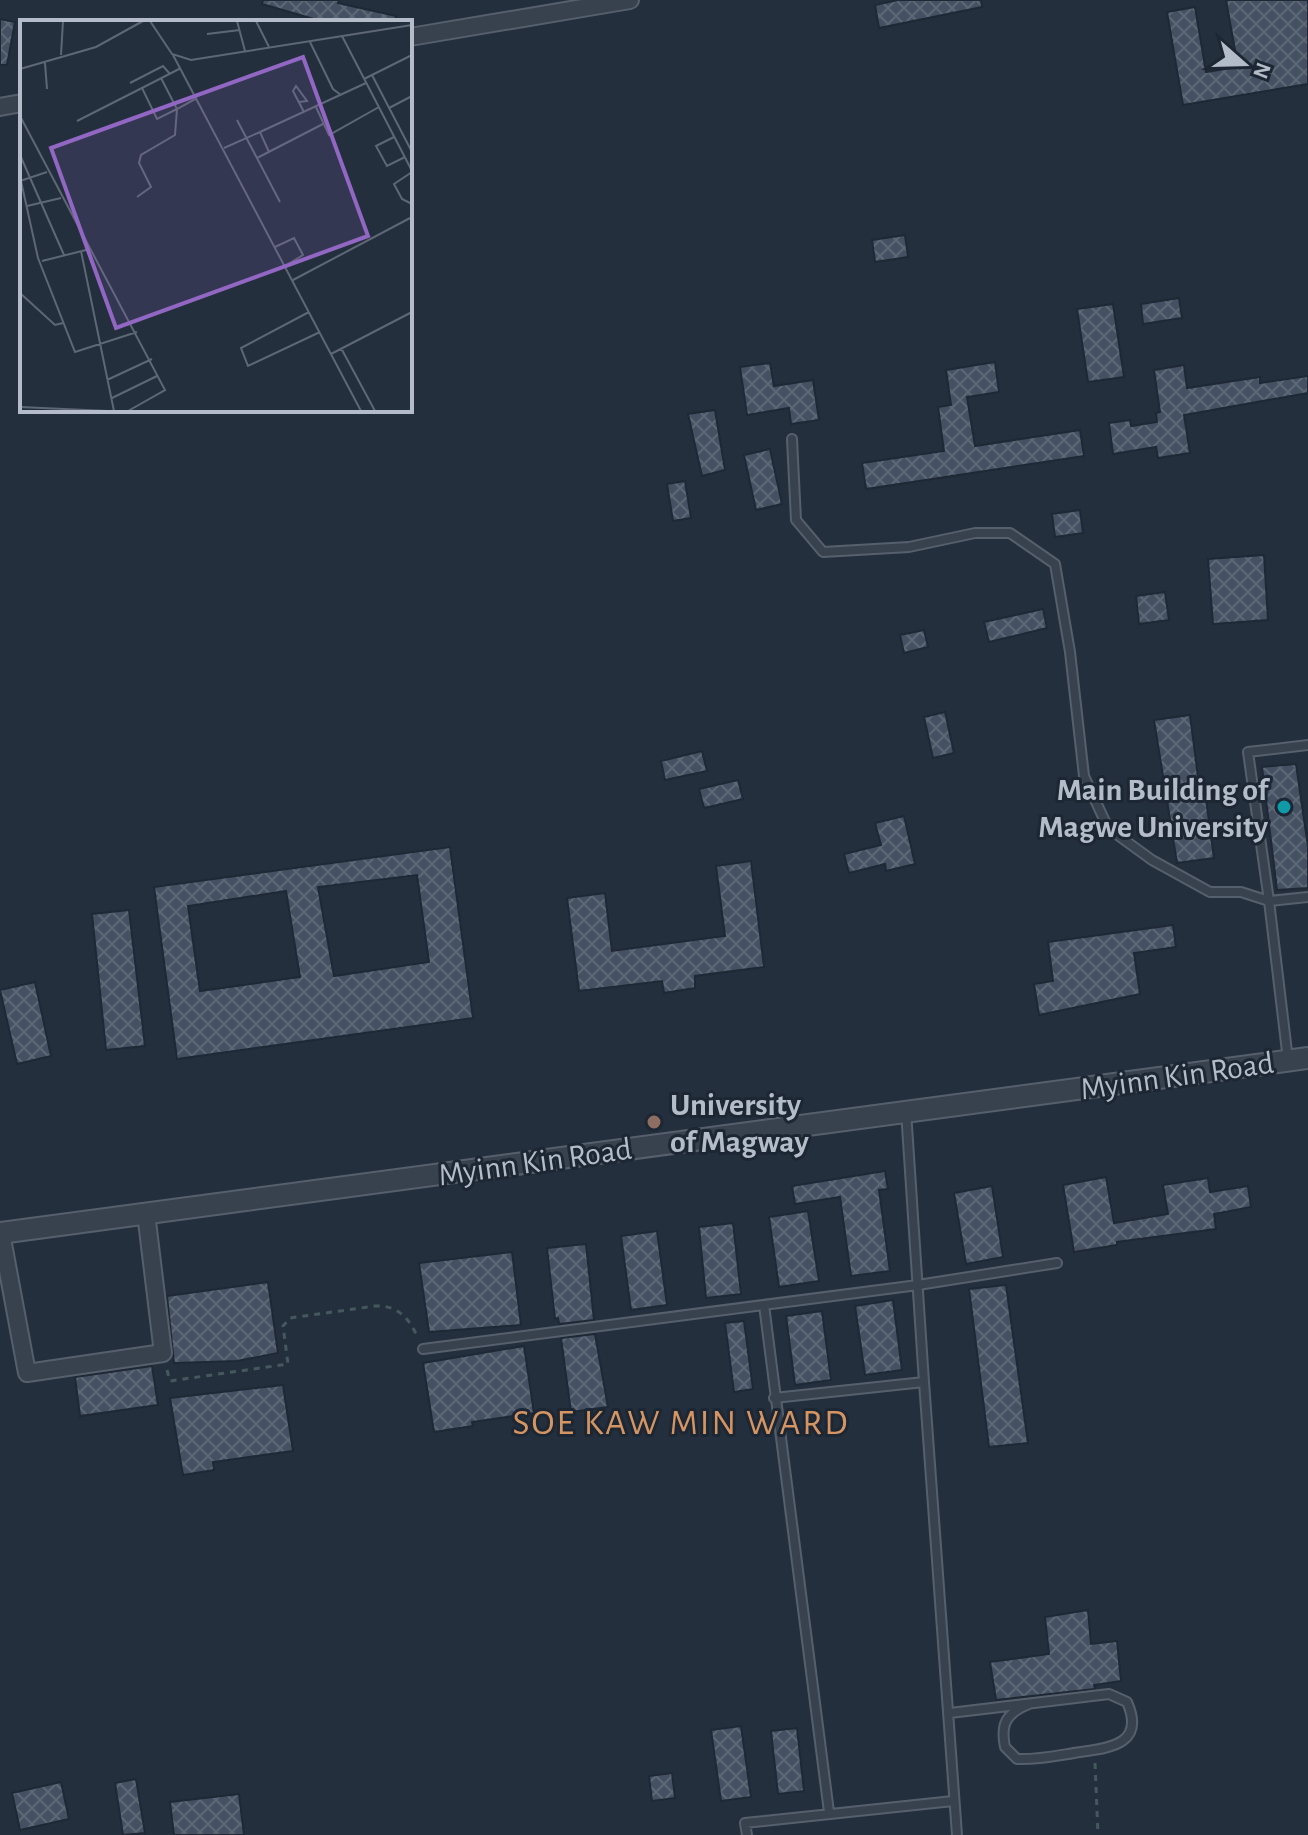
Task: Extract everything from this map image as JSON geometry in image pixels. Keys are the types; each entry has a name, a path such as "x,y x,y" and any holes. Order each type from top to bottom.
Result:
{"street":[{"path":"412,37 567,5 630,0"},
{"path":"0,107 20,103"},
{"name":"Myinn Kin Road","path":"1,1233 1298,1059"},
{"path":"1,1233 27,1373 163,1353 146,1213"}],"lane":[{"path":"792,439 796,520 823,552 909,547 975,533 1010,533 1055,564 1070,652 1084,776 1108,828 1152,860 1210,892 1241,892 1269,901 1308,897"},
{"path":"1298,1059 1269,901 1248,752 1308,745"},
{"path":"906,1111 957,1835"},
{"path":"423,1349 918,1285 1057,1263"},
{"path":"764,1305 829,1812"},
{"path":"774,1398 924,1382"},
{"path":"950,1713 1029,1704 1119,1696 1127,1702 1133,1726 1128,1737 1113,1747 1017,1759 1005,1747 1003,1724 1008,1715 1029,1704"},
{"path":"747,1835 745,1823 953,1801"}],"path":[{"path":"163,1353 170,1381 288,1364 283,1326 290,1318 375,1306 388,1306 400,1312 411,1323 423,1349"},
{"path":"1095,1752 1098,1835"}],"building":[{"path":"263,0 339,0 338,3 396,16 395,20 317,20 262,4"},
{"path":"898,0 981,0 982,7 879,28 875,5"},
{"path":"1226,0 1308,0 1308,84 1183,105 1167,12 1195,7 1206,72 1238,67"},
{"path":"0,19 15,22 7,65 0,65"},
{"path":"905,235 908,257 875,262 872,240"},
{"path":"1179,298 1182,318 1143,324 1141,304"},
{"path":"1113,304 1124,377 1088,382 1077,309"},
{"path":"995,362 999,392 967,397 975,446 1080,430 1084,456 866,489 862,463 944,451 938,407 951,405 946,370"},
{"path":"770,363 774,386 813,380 819,420 791,424 789,408 747,415 740,367"},
{"path":"1184,365 1187,388 1260,377 1260,383 1308,376 1308,393 1184,415 1190,453 1158,458 1156,447 1113,454 1109,423 1130,420 1131,426 1157,422 1156,413 1160,412 1154,370"},
{"path":"715,410 725,470 702,476 688,414"},
{"path":"770,449 782,504 756,510 744,455"},
{"path":"685,481 691,518 673,521 667,484"},
{"path":"1080,510 1083,533 1055,537 1052,514"},
{"path":"1264,555 1268,620 1213,624 1208,559"},
{"path":"1165,592 1169,620 1139,624 1136,596"},
{"path":"1043,609 1047,628 989,642 984,622"},
{"path":"924,630 928,647 904,653 900,635"},
{"path":"945,712 954,753 933,758 924,717"},
{"path":"1190,715 1201,800 1206,799 1214,858 1177,863 1154,720"},
{"path":"702,751 707,771 665,780 661,761"},
{"name":"Main Building of Magwe University","path":"1296,764 1308,847 1308,888 1277,890 1262,767"},
{"path":"738,780 743,799 704,808 699,789"},
{"path":"904,816 915,864 886,871 885,864 849,873 844,854 881,845 875,823"},
{"path":"450,847 473,1018 177,1059 154,887","holes":["417,875 429,962 334,976 318,887","286,891 300,977 200,991 188,906"]},
{"path":"751,861 764,967 695,976 695,988 664,993 662,981 579,991 567,898 605,893 612,951 725,936 716,866"},
{"path":"129,910 145,1046 106,1050 92,914"},
{"path":"1173,925 1176,947 1134,953 1140,994 1039,1015 1034,984 1053,981 1048,942"},
{"path":"35,982 51,1056 17,1064 0,990"},
{"path":"885,1171 888,1189 879,1190 890,1271 851,1276 840,1197 795,1204 792,1186"},
{"path":"1106,1177 1114,1223 1168,1214 1163,1185 1208,1178 1210,1192 1248,1186 1251,1207 1214,1214 1216,1229 1117,1242 1117,1245 1074,1252 1063,1185"},
{"path":"992,1186 1003,1257 966,1264 954,1193"},
{"path":"808,1211 819,1281 779,1287 769,1217"},
{"path":"733,1223 741,1294 706,1298 699,1227"},
{"path":"657,1231 667,1305 631,1310 621,1236"},
{"path":"586,1244 594,1320 559,1324 558,1318 555,1319 547,1248"},
{"path":"512,1252 521,1325 429,1332 419,1263"},
{"path":"268,1282 278,1353 237,1361 174,1363 167,1296"},
{"path":"1006,1285 1028,1443 989,1447 969,1289"},
{"path":"893,1300 902,1370 865,1375 855,1306"},
{"path":"822,1311 831,1380 795,1385 786,1316"},
{"path":"744,1321 753,1389 734,1392 725,1323"},
{"path":"595,1334 608,1407 571,1412 561,1338"},
{"path":"524,1346 534,1413 472,1422 473,1426 434,1432 423,1363"},
{"path":"152,1366 158,1405 80,1416 75,1377"},
{"path":"283,1385 293,1451 213,1462 214,1470 183,1475 170,1398"},
{"path":"1088,1610 1091,1644 1117,1641 1121,1681 1094,1685 1095,1689 996,1700 990,1662 1049,1654 1045,1617"},
{"path":"741,1726 751,1797 721,1801 711,1730"},
{"path":"797,1728 804,1791 778,1794 771,1731"},
{"path":"672,1773 675,1798 652,1801 649,1776"},
{"path":"136,1779 145,1833 123,1835 115,1783"},
{"path":"61,1782 69,1819 20,1830 12,1793"},
{"path":"239,1794 244,1835 174,1835 170,1802"}],"place":[{"name":"Main Building of Magwe University","path":"1284,807"},
{"name":"University of Magway","path":"654,1122"}],"district":[{"name":"SOE KAW MIN WARD","path":"681,1421"}]}
